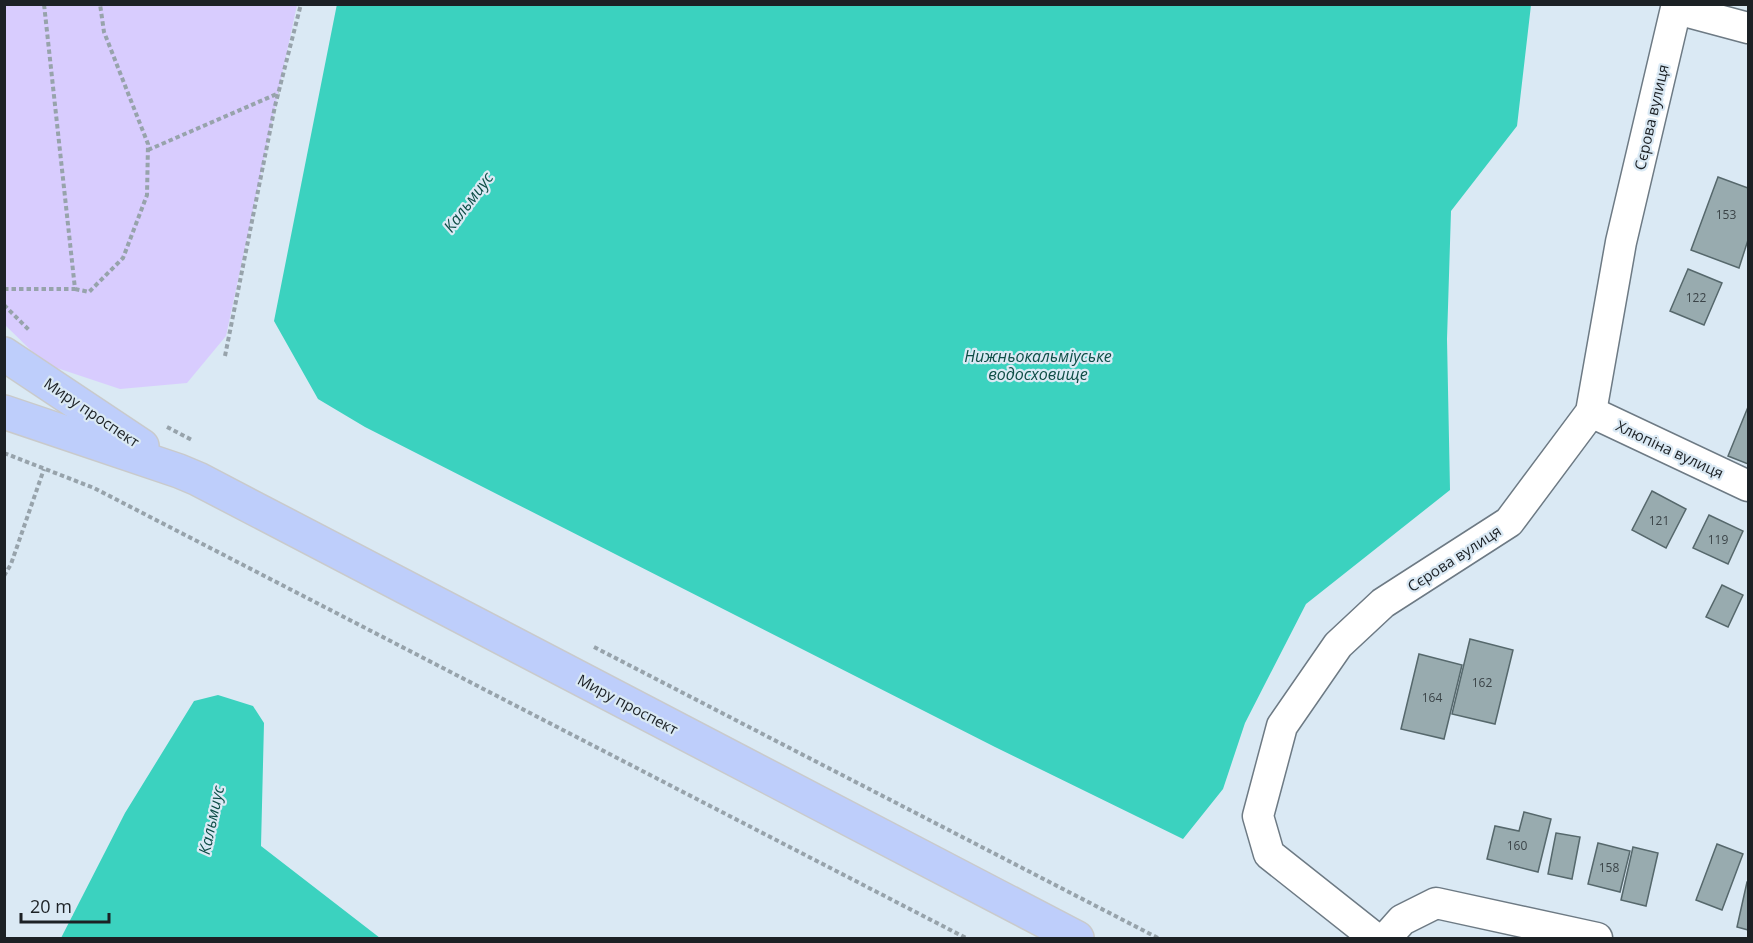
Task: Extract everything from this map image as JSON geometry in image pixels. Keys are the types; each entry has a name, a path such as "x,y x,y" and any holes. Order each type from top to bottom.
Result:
{"main road":[{"name":"Миру проспект","path":"4,354 188,475 1077,939"},
{"name":"Миру проспект","path":"4,412 188,475"}],"street":[{"path":"1677,7 1749,28"},
{"name":"Сєрова вулиця","path":"1375,939 1269,854 1258,816 1282,726 1338,645 1383,603 1509,522 1591,412 1621,242 1677,7"},
{"name":"Хлюпіна вулиця","path":"1591,412 1749,486"},
{"path":"1386,939 1402,920 1436,903 1597,939"}],"path":[{"path":"44,4 75,289"},
{"path":"4,289 75,289 89,292 123,258 147,195 148,144 104,32 100,4"},
{"path":"225,356 279,93 301,4"},
{"path":"148,150 279,93"},
{"path":"4,305 36,338"},
{"path":"158,422 201,444"},
{"path":"4,453 105,493 966,939"},
{"path":"4,576 11,564 44,469"},
{"path":"584,642 1158,939"}],"shaded area":[{"path":"4,5 297,5 226,336 187,383 120,389 45,364 5,325"}],"water":[{"name":"Нижньокальміуське водосховище","path":"337,4 1531,5 1517,126 1451,211 1447,339 1450,490 1306,604 1245,723 1223,789 1183,839 995,747 365,427 318,399 274,321"},
{"name":"Кальмиус","path":"218,695 253,706 264,723 261,846 380,938 61,938 125,813 194,701"}],"building":[{"path":"1718,177 1748,188 1748,240 1739,268 1691,250"},
{"path":"1688,269 1722,283 1704,325 1670,311"},
{"path":"1748,407 1748,464 1728,456"},
{"path":"1652,491 1686,509 1666,548 1632,530"},
{"path":"1709,515 1743,531 1728,564 1693,548"},
{"path":"1722,585 1743,595 1728,627 1706,617"},
{"path":"1470,639 1513,650 1495,724 1452,714"},
{"path":"1419,654 1462,665 1444,739 1401,729"},
{"path":"1524,812 1551,819 1538,872 1487,859 1495,826 1519,831"},
{"path":"1556,833 1580,837 1572,879 1548,874"},
{"path":"1598,843 1630,851 1620,892 1588,884"},
{"path":"1717,844 1743,854 1722,910 1696,900"},
{"path":"1633,847 1658,853 1646,906 1621,900"},
{"path":"1748,882 1748,930 1737,927"}]}
